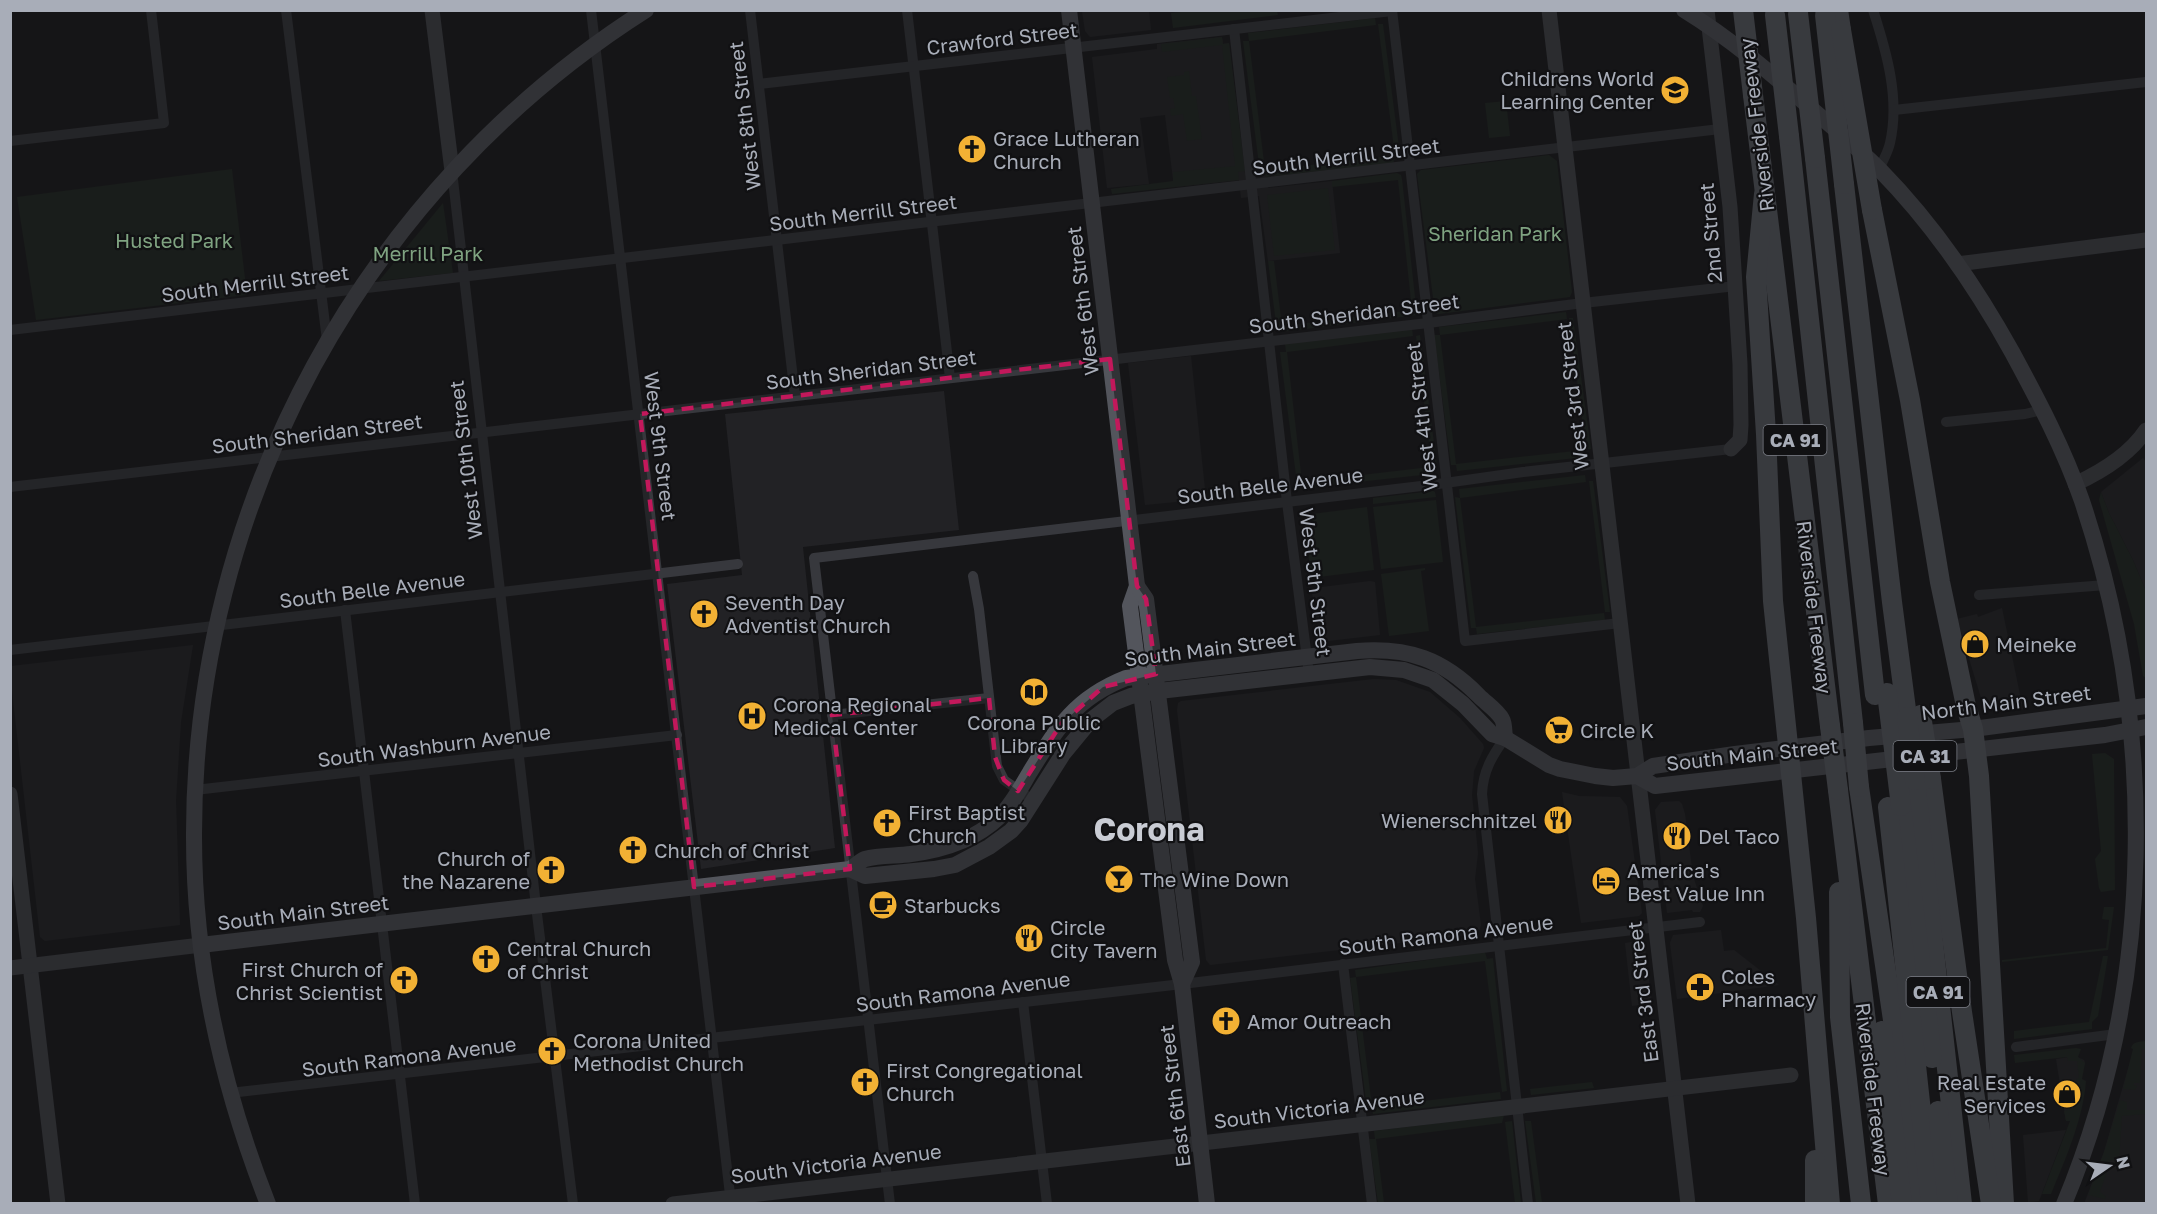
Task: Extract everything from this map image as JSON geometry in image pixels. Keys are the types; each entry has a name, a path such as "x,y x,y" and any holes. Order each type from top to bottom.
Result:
{"highway":[{"name":"Riverside Freeway","path":"1743,10 1888,1203"},
{"path":"1798,12 1864,589 1881,694 1894,806 1931,1203"},
{"path":"1775,13 1859,788 1917,1203"},
{"path":"1832,16 1908,391 1940,582 1973,729 1979,776 2004,1203"},
{"name":"CA 91","path":"1832,16 1844,184 1892,602 1914,716 1923,780 1962,1203"},
{"path":"1764,194 1756,277 1773,601 1813,998 1830,1203"},
{"path":"1923,780 1991,1203"},
{"path":"1894,806 1932,1057 1948,1203"},
{"path":"1843,832 1839,896 1840,1017 1860,1203"},
{"path":"1866,836 1861,855 1902,1203"},
{"path":"1813,998 1815,1203"}],"main road":[{"path":"268,1203 230,1094 212,1016 201,945 194,853 195,790 202,711 216,626 237,547 269,457 296,397 327,340 361,288 420,209 452,171 544,84 646,10"},
{"name":"West 6th Street","path":"1069,10 1137,586 1130,606 1148,675"},
{"path":"1684,10 1708,18 1879,169 1939,240 1994,319 2042,410 2075,484 2097,547 2116,626 2129,708 2139,728 2136,885 2126,985 2116,1034 2098,1112 2064,1203"},
{"name":"South Main Street","path":"201,945 850,869 865,859 948,847 979,831 998,817 1018,791 1061,724 1078,706 1103,687 1126,678 1385,650 1426,658 1448,669 1467,683 1503,720 1505,738"},
{"name":"South Main Street","path":"850,869 866,876 955,865 989,847 1011,831 1034,801 1063,754 1090,720 1113,703 1150,692 1370,667 1413,672 1433,680 1463,704 1492,734 1505,738 1549,765 1595,776 1637,776 1655,786 1975,750"},
{"name":"East 6th Street","path":"1148,675 1175,960 1182,984 1207,1203"},
{"name":"North Main Street","path":"1869,738 1973,729 2146,706"},
{"path":"1975,750 2105,735 2139,728"},
{"name":"South Main Street","path":"1637,776 1653,766 1869,738"}],"street":[{"path":"10,141 164,123 151,10"},
{"path":"286,10 327,340"},
{"name":"West 10th Street","path":"432,10 483,432 536,906 573,1203"},
{"name":"West 9th Street","path":"591,10 731,1200"},
{"name":"West 8th Street","path":"750,10 795,396"},
{"path":"907,10 950,378"},
{"name":"West 3rd Street","path":"1549,10 1637,776"},
{"path":"1873,10 1891,77 1894,110 1890,144 1879,169"},
{"name":"Crawford Street","path":"759,84 1392,11"},
{"name":"West 4th Street","path":"1392,11 1464,641 1620,623"},
{"name":"2nd Street","path":"1708,18 1730,207 1736,286 1741,424 1740,440 1731,449"},
{"name":"West 5th Street","path":"1234,29 1287,502 1309,674"},
{"path":"1894,110 2146,82"},
{"name":"South Merrill Street","path":"10,330 1720,129"},
{"path":"1956,264 2146,240"},
{"name":"South Sheridan Street","path":"10,487 1736,286"},
{"path":"1947,422 2025,414 2042,410"},
{"path":"2075,484 2094,476 2123,454 2146,430"},
{"name":"South Belle Avenue","path":"832,715 814,558 1731,449"},
{"name":"South Belle Avenue","path":"10,650 738,564"},
{"path":"973,576 980,609 997,766 1004,780 1034,801"},
{"path":"1979,595 2106,585"},
{"path":"345,610 415,1203"},
{"path":"890,1203 832,715 989,698"},
{"name":"South Washburn Avenue","path":"195,790 677,735"},
{"path":"1505,738 1490,761 1482,788 1528,1203"},
{"name":"East 3rd Street","path":"1637,776 1656,929 1652,945 1653,962 1662,975 1688,1203"},
{"path":"10,794 58,1203"},
{"name":"South Ramona Avenue","path":"230,1094 1343,964 1499,949 1700,922"},
{"name":"South Main Street","path":"10,968 201,945"},
{"path":"1343,964 1372,1203"},
{"path":"1023,1002 1047,1203"},
{"path":"2016,1047 2116,1034"},
{"name":"South Victoria Avenue","path":"673,1203 731,1200 887,1178 1791,1075"}],"highlighted area":[{"path":"1110,359 1137,586 1146,599 1156,674 1103,687 1061,724 1018,791 1004,780 995,757 989,698 832,715 850,869 694,887 640,414"}],"shaded area":[{"path":"1082,11 1149,11 1151,30 1090,37 1085,31"},
{"path":"1222,37 1223,44 1229,43 1245,173 1265,171 1268,188 1332,181 1340,253 1268,261 1259,196 1241,198 1239,180 1174,187 1165,115 1140,118 1149,184 1107,188 1092,57 1157,49 1157,44"},
{"path":"1191,356 1206,499 1145,505 1128,363"},
{"name":"Corona Regional Medical Center","path":"944,391 959,530 803,547 835,848 701,869 667,584 742,575 725,414"},
{"path":"2143,458 2146,462 2146,591 2101,492"},
{"path":"1375,582 1380,635 1323,640 1318,631 1312,592 1314,588"},
{"path":"2002,608 2023,709 1985,711 1957,619 1977,614 1978,617"},
{"path":"193,645 181,722 176,800 180,925 45,941 40,937 11,666"},
{"path":"1374,679 1396,680 1430,692 1460,718 1483,744 1484,748 1474,771 1472,795 1478,853 1475,879 1481,925 1478,934 1210,965 1206,960 1178,703"},
{"path":"1562,792 1579,796 1620,797 1627,806 1642,913 1639,916 1581,923"},
{"path":"1679,801 1685,814 1693,876 1703,906 1700,912 1692,910 1667,913 1655,810 1661,802"},
{"path":"1721,930 1724,951 1734,950 1779,985 1677,999 1670,943 1673,935"},
{"path":"1644,940 1652,1003 1632,1006 1625,943"},
{"path":"2134,1048 2146,1049 2146,1203 2084,1204 2104,1152"},
{"path":"2075,1056 2084,1060 2085,1063 2066,1121 2056,1059"},
{"path":"2066,1130 2039,1201 2028,1202 2023,1135"}],"green space":[{"path":"1277,11 1278,15 1173,28 1171,13"},
{"path":"1375,18 1376,25 1249,41 1248,33"},
{"path":"1378,24 1383,24 1400,155 1395,156"},
{"path":"1222,37 1223,44 1229,43 1245,171 1238,172 1239,180 1112,194 1111,189 1173,181 1173,172 1235,166 1222,45 1162,52 1161,44"},
{"path":"1243,41 1249,41 1265,170 1393,156 1394,163 1266,177 1265,171 1260,172"},
{"path":"1189,71 1192,96 1196,96 1202,139 1187,141 1183,114 1171,116 1170,109 1175,108 1173,98 1170,98 1167,77 1184,75 1184,72"},
{"path":"1506,101 1510,136 1489,138 1485,103"},
{"name":"Sheridan Park","path":"1549,155 1557,161 1572,292 1570,297 1435,313 1417,174 1421,170"},
{"name":"Husted Park","path":"232,169 247,295 36,320 17,197"},
{"path":"1397,173 1402,179 1417,315 1277,331 1268,261 1274,261 1282,326 1412,310 1398,180 1332,187 1332,181"},
{"path":"1328,188 1335,250 1274,256 1267,195"},
{"name":"Merrill Park","path":"443,203 453,273 379,281"},
{"path":"1566,312 1567,319 1440,335 1439,327"},
{"path":"1569,318 1573,318 1591,449 1586,449"},
{"path":"1412,329 1413,336 1287,352 1302,482 1297,483 1280,352 1286,352 1285,344"},
{"path":"1420,335 1437,466 1432,467 1416,336"},
{"path":"1434,335 1440,335 1456,464 1584,450 1585,457 1457,471 1456,465 1451,465"},
{"path":"1430,467 1431,474 1303,488 1302,482"},
{"path":"1585,475 1586,482 1460,498 1459,489"},
{"path":"1589,481 1593,481 1610,612 1605,612"},
{"path":"1433,491 1436,497 1373,504 1373,498"},
{"path":"2101,492 2146,591 2146,678 2143,676 2134,624 2099,500"},
{"path":"1455,497 1460,498 1476,627 1604,613 1605,620 1477,634 1476,628 1471,628"},
{"path":"1436,500 1443,562 1381,569 1373,507"},
{"path":"1367,507 1374,570 1311,578 1304,515"},
{"path":"1425,568 1421,571 1429,631 1389,636 1381,574"},
{"path":"2105,753 2114,759 2115,890 2101,892 2095,859 2101,851 2092,754"},
{"path":"2104,907 2114,907 2108,950 2002,962 2002,960 2106,948 2109,920 2102,919"},
{"path":"1485,952 1487,959 1493,958 1507,1091 1502,1092 1485,961 1356,977 1355,970"},
{"path":"2103,956 2108,956 2098,1016 2092,1022 2092,1029 2014,1039 2014,1031 2089,1022"},
{"path":"1356,977 1372,1107 1500,1092 1501,1099 1373,1114 1372,1108 1367,1108 1350,978"},
{"path":"2146,1041 2146,1049 2142,1049 2140,1083 2134,1083 2137,1086 2135,1090 2123,1089 2133,1049 2131,1048 2137,1042"},
{"path":"2081,1049 2078,1057 2085,1063 2082,1079 2086,1081 2081,1110 2073,1138 2051,1194 2042,1194 2070,1121 2066,1121 2064,1111 2068,1110 2067,1103 2070,1103 2070,1098 2073,1097 2072,1091 2075,1091 2076,1079 2079,1078 2077,1061 2068,1061 2067,1057 2015,1063 2014,1055"},
{"path":"1592,1082 1594,1088 1531,1095 1530,1089"},
{"path":"2120,1100 2127,1102 2127,1110 2146,1110 2146,1114 2122,1116 2119,1162 2111,1160 2100,1192 2106,1196 2105,1199 2088,1195 2104,1152"},
{"path":"1504,1115 1502,1123 1376,1139 1384,1203 1378,1203 1369,1139 1375,1139 1374,1131"},
{"path":"1512,1121 1521,1203 1515,1203 1505,1122"},
{"path":"1525,1121 1531,1121 1542,1203 1536,1203"}],"place":[{"name":"Childrens World Learning Center","path":"1675,90"},
{"name":"Grace Lutheran Church","path":"972,149"},
{"name":"Seventh Day Adventist Church","path":"704,614"},
{"name":"Meineke","path":"1975,644"},
{"name":"Corona Public Library","path":"1034,692"},
{"name":"Corona Regional Medical Center","path":"752,716"},
{"name":"Circle K","path":"1559,730"},
{"name":"Wienerschnitzel","path":"1558,820"},
{"name":"First Baptist Church","path":"887,823"},
{"name":"Del Taco","path":"1677,836"},
{"name":"Church of Christ","path":"633,850"},
{"name":"Church of the Nazarene","path":"551,870"},
{"name":"The Wine Down","path":"1119,879"},
{"name":"America's Best Value Inn","path":"1606,881"},
{"name":"Starbucks","path":"883,905"},
{"name":"Circle City Tavern","path":"1029,938"},
{"name":"Central Church of Christ","path":"486,959"},
{"name":"First Church of Christ Scientist","path":"404,980"},
{"name":"Coles Pharmacy","path":"1700,987"},
{"name":"Amor Outreach","path":"1226,1021"},
{"name":"Corona United Methodist Church","path":"552,1051"},
{"name":"First Congregational Church","path":"865,1082"},
{"name":"Real Estate Services","path":"2067,1094"}],"district":[{"name":"Corona","path":"1149,829"}]}
